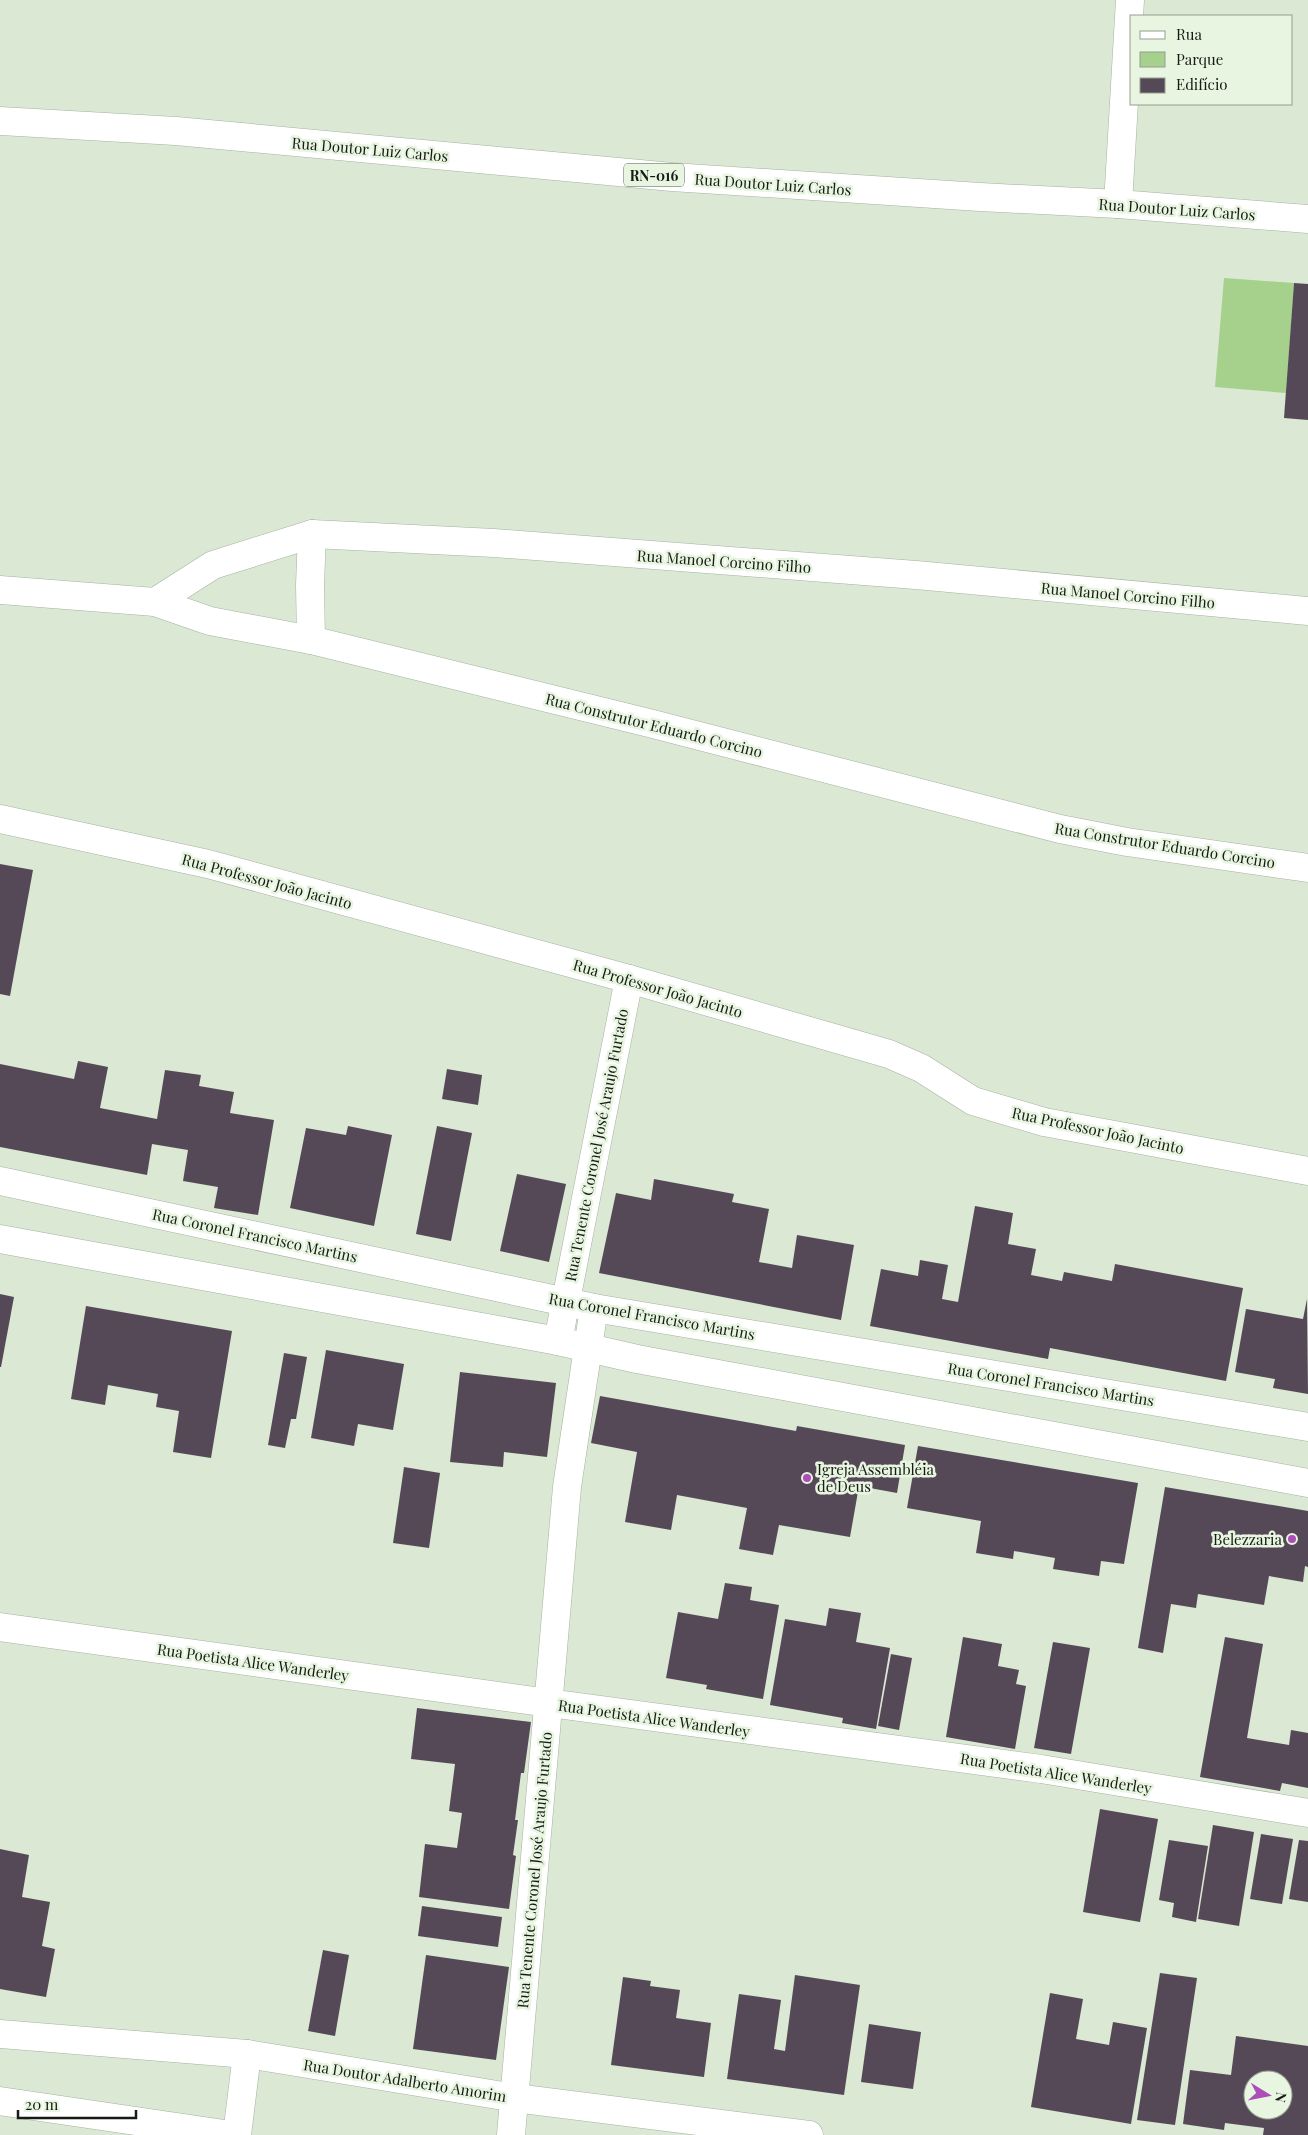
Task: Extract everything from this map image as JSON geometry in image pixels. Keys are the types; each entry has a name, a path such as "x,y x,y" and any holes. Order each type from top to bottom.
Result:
{"street":[{"path":"1118,204 1130,0"},
{"name":"Rua Doutor Luiz Carlos","path":"0,121 176,131 672,177 1118,204 1308,219"},
{"path":"311,640 310,584 312,534"},
{"name":"Rua Manoel Corcino Filho","path":"154,602 213,565 312,534 494,543 916,576 1308,611"},
{"name":"Rua Construtor Eduardo Corcino","path":"0,590 154,602 210,620 311,640 650,723 1060,829 1127,842 1308,868"},
{"name":"Rua Professor João Jacinto","path":"0,819 208,864 629,979 889,1054 921,1068 973,1101 1044,1122 1308,1171"},
{"name":"Rua Tenente Coronel José Araujo Furtado","path":"558,1341 629,979"},
{"name":"Rua Coronel Francisco Martins","path":"0,1181 594,1308 1308,1427"},
{"path":"0,1239 558,1341 646,1361 1308,1483"},
{"name":"Rua Tenente Coronel José Araujo Furtado","path":"511,2135 567,1487 594,1308"},
{"name":"Rua Poetista Alice Wanderley","path":"0,1627 549,1704 1041,1769 1308,1813"},
{"name":"Rua Doutor Adalberto Amorim","path":"0,2034 247,2054 515,2098 808,2135"},
{"path":"237,2135 247,2054"},
{"path":"0,2101 231,2135"}],"green space":[{"path":"1224,278 1294,283 1286,393 1215,387"}],"building":[{"path":"1294,283 1308,284 1308,420 1284,418"},
{"path":"0,864 33,870 10,996 0,994"},
{"path":"78,1061 108,1067 100,1108 157,1119 165,1070 201,1075 199,1086 234,1092 230,1113 274,1120 258,1215 214,1208 218,1187 183,1181 188,1150 152,1144 147,1175 0,1147 0,1064 74,1079"},
{"path":"447,1069 482,1075 478,1105 442,1099"},
{"path":"348,1126 392,1135 374,1226 290,1208 306,1128 346,1135"},
{"path":"437,1126 472,1133 451,1241 416,1234"},
{"path":"517,1174 566,1184 549,1262 500,1251"},
{"path":"654,1179 734,1194 732,1202 769,1209 759,1262 792,1268 797,1235 854,1245 841,1320 599,1273 616,1193 651,1200"},
{"path":"975,1206 1013,1213 1008,1244 1036,1249 1031,1275 1062,1281 1064,1272 1112,1281 1115,1264 1243,1288 1226,1381 1050,1348 1048,1359 870,1326 881,1269 918,1276 920,1260 948,1265 942,1299 958,1302"},
{"path":"0,1294 14,1297 1,1367 0,1367"},
{"path":"1307,1299 1308,1394 1273,1388 1275,1379 1235,1372 1246,1309 1303,1319"},
{"path":"86,1306 232,1331 211,1458 173,1452 179,1411 156,1407 158,1394 108,1385 105,1405 71,1399"},
{"path":"326,1350 404,1364 393,1430 358,1424 354,1446 311,1438"},
{"path":"284,1353 307,1357 296,1419 291,1419 285,1448 268,1445"},
{"path":"460,1372 556,1383 547,1457 504,1452 503,1467 450,1462"},
{"path":"600,1396 796,1431 797,1426 905,1445 897,1493 859,1486 850,1537 779,1525 773,1555 739,1549 747,1508 677,1495 671,1530 625,1522 637,1452 591,1443"},
{"path":"918,1446 1138,1483 1124,1564 1101,1561 1099,1576 1053,1569 1055,1558 1014,1551 1013,1559 976,1553 981,1521 907,1508"},
{"path":"404,1467 440,1473 429,1548 393,1543"},
{"path":"1165,1487 1308,1511 1308,1567 1305,1566 1303,1582 1269,1576 1264,1605 1198,1594 1196,1608 1171,1604 1163,1653 1138,1648"},
{"path":"725,1583 752,1587 750,1600 779,1605 763,1699 706,1689 707,1685 666,1678 678,1612 718,1619"},
{"path":"829,1608 861,1613 856,1642 890,1648 876,1729 842,1723 843,1718 770,1705 785,1619 826,1626"},
{"path":"963,1637 1002,1644 998,1666 1019,1670 1016,1684 1026,1686 1015,1749 946,1737"},
{"path":"1225,1637 1263,1644 1247,1738 1289,1745 1291,1730 1308,1733 1308,1788 1282,1783 1280,1791 1200,1777"},
{"path":"1053,1642 1090,1648 1071,1754 1034,1748"},
{"path":"891,1654 912,1658 899,1730 878,1726"},
{"path":"417,1708 531,1722 524,1773 521,1773 515,1820 518,1820 513,1855 516,1856 509,1909 419,1897 425,1844 457,1848 462,1813 449,1811 455,1764 411,1759"},
{"path":"1100,1809 1158,1819 1140,1922 1083,1912"},
{"path":"1213,1825 1254,1832 1239,1926 1198,1919"},
{"path":"1261,1834 1293,1839 1282,1904 1250,1899"},
{"path":"1169,1840 1208,1846 1196,1922 1172,1917 1174,1903 1159,1900"},
{"path":"1299,1840 1308,1841 1308,1902 1289,1899"},
{"path":"0,1849 29,1855 22,1897 50,1902 42,1946 55,1949 46,1997 0,1989"},
{"path":"422,1906 502,1917 498,1947 418,1936"},
{"path":"323,1950 349,1955 335,2036 308,2031"},
{"path":"426,1955 509,1967 496,2060 413,2049"},
{"path":"1160,1973 1197,1978 1175,2125 1137,2120"},
{"path":"795,1975 860,1985 844,2095 727,2079 739,1994 781,2000 774,2049 785,2051"},
{"path":"623,1977 651,1981 650,1986 680,1990 676,2018 711,2023 704,2077 611,2065"},
{"path":"1050,1993 1083,1999 1076,2039 1109,2045 1113,2022 1147,2028 1131,2124 1031,2107"},
{"path":"869,2024 921,2032 913,2089 861,2082"},
{"path":"1236,2036 1308,2046 1308,2135 1263,2135 1264,2128 1225,2123 1224,2130 1183,2124 1190,2070 1231,2075"}],"place":[{"name":"Igreja Assembléia de Deus","path":"807,1478"},
{"name":"Belezzaria","path":"1292,1539"}]}
